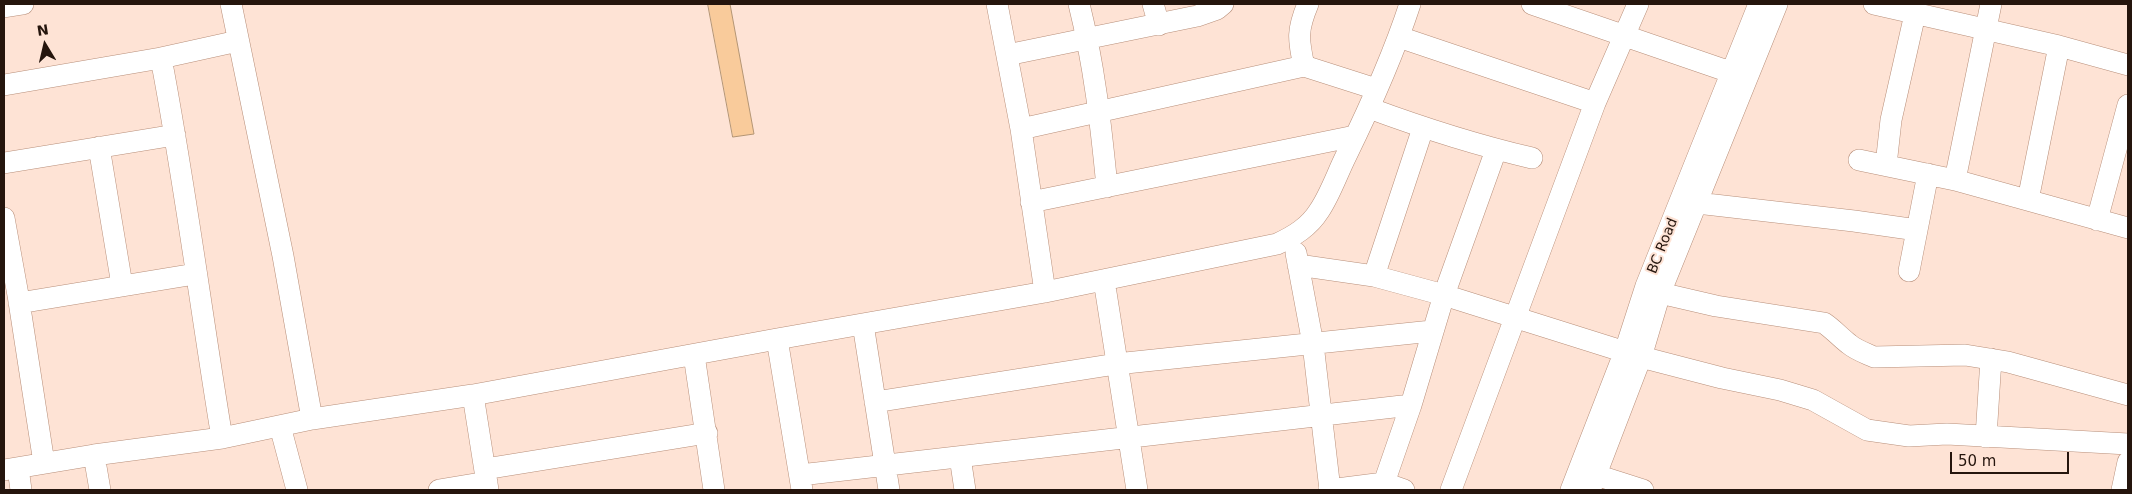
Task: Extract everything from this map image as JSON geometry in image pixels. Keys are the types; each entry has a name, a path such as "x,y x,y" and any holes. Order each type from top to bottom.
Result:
{"street":[{"path":"4,8 23,4"},
{"path":"231,4 283,256 312,419"},
{"path":"996,4 1021,129 1045,292"},
{"path":"1079,4 1088,40 1100,112 1107,187"},
{"path":"1154,4 1159,25"},
{"path":"1007,55 1088,40 1197,16 1217,9 1222,4"},
{"path":"1304,66 1298,40 1299,27 1308,4"},
{"path":"21,490 11,469 94,455 222,438 312,419 473,395 1045,292 1277,244 1292,237 1306,227 1319,211 1399,37 1410,4"},
{"path":"1532,4 1558,8 1625,36 1733,73"},
{"path":"1451,490 1595,103 1638,4"},
{"name":"BC Road","path":"1571,490 1633,354 1646,286 1733,73 1759,4"},
{"path":"1643,490 1593,483 1633,354 1660,293 1777,4"},
{"path":"1874,4 2059,46 2128,65"},
{"path":"1955,180 1991,4"},
{"path":"1886,165 1891,120 1914,14"},
{"path":"1399,37 1595,103"},
{"path":"4,86 161,58 238,41"},
{"path":"2028,200 2059,46"},
{"path":"161,58 175,134 195,274 222,438"},
{"path":"1021,129 1304,66 1372,98 1423,128 1496,150 1532,158"},
{"path":"2097,220 2128,105"},
{"path":"1374,276 1423,128"},
{"path":"4,163 175,134"},
{"path":"1031,202 1355,136"},
{"path":"99,147 122,285"},
{"path":"1292,237 1313,344 1330,490 1394,487 1411,405 1432,331 1496,150"},
{"path":"1859,160 1955,180 2128,228"},
{"path":"1909,271 1928,174"},
{"path":"1697,202 1917,230"},
{"path":"4,218 14,299 44,463"},
{"path":"1298,265 1374,276 1516,316 1633,354 1722,378 1780,390 1813,400 1867,430 1909,436 1947,434 2128,444"},
{"path":"14,299 195,274"},
{"path":"1104,280 1137,490"},
{"path":"1660,293 1716,306 1824,323 1836,331 1848,344 1874,357 1946,354 1991,359 2128,395"},
{"path":"863,324 889,490"},
{"path":"875,402 1116,364 1432,331"},
{"path":"777,339 800,486 886,467 960,457 1411,405"},
{"path":"694,355 714,490"},
{"path":"1986,436 1991,359"},
{"path":"473,395 487,480"},
{"path":"280,426 297,490"},
{"path":"439,490 707,433"},
{"path":"94,455 100,490"},
{"path":"960,457 965,490"},
{"path":"2122,490 2128,462"}],"building":[{"path":"708,4 730,4 754,134 733,137"}]}
